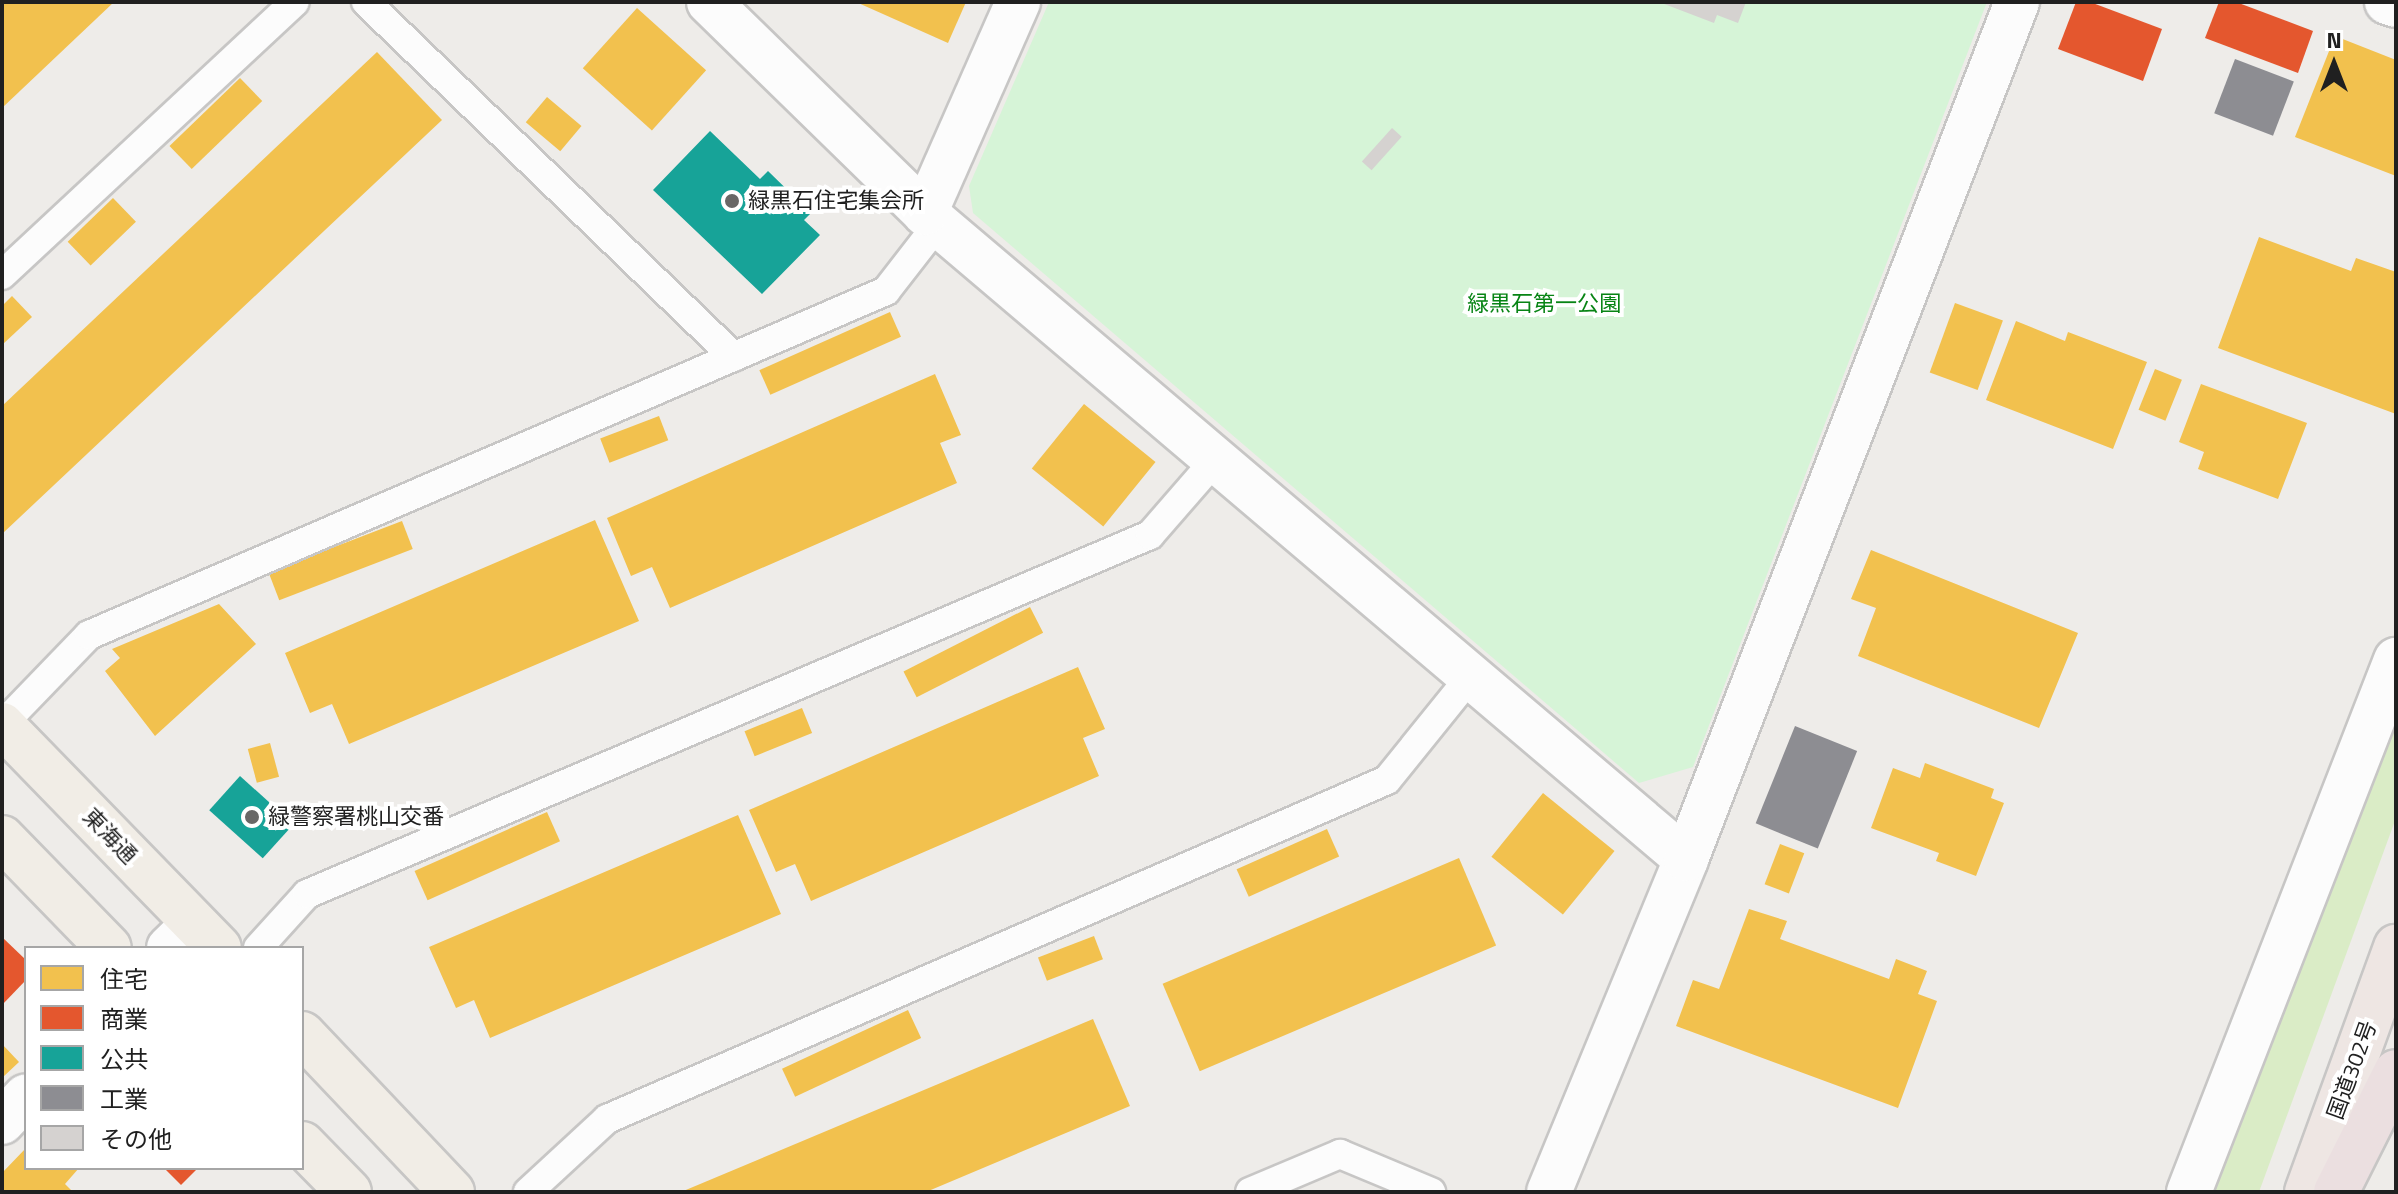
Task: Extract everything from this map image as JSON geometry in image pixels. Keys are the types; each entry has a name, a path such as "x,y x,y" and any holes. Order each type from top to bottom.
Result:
{"highway":[{"name":"国道302号","path":"2307,1192 2396,947"},
{"path":"2336,1192 2396,1072"}],"main road":[{"name":"東海通","path":"2,725 194,940"},
{"path":"2,838 107,946"},
{"path":"304,1036 452,1192"},
{"path":"304,1146 349,1192"}],"street":[{"path":"709,2 932,219 1686,859"},
{"path":"932,219 1018,2"},
{"path":"1549,1192 1686,859 2017,2"},
{"path":"2387,2 2396,5"},
{"path":"2189,1192 2396,660"},
{"path":"2,1122 24,1098"}],"lane":[{"path":"2,275 295,2"},
{"path":"366,2 734,357"},
{"path":"2,725 89,635 886,291 932,219"},
{"path":"260,946 307,894 1150,535 1216,459"},
{"path":"528,1192 607,1119 1387,780 1471,676"},
{"path":"1250,1192 1340,1154 1431,1192"}],"green space":[{"name":"緑黒石第一公園","path":"1049,2 1987,2 1693,767 1639,783 973,213 969,186"},
{"path":"2396,709 2396,818 2259,1192 2206,1192"}],"building: 住宅":[{"path":"2,2 114,2 2,108"},
{"path":"856,2 966,2 948,43"},
{"path":"637,8 706,70 652,130 583,68"},
{"path":"2335,36 2396,60 2396,176 2295,137"},
{"path":"377,52 442,120 2,534 2,406"},
{"path":"240,78 262,101 192,169 170,146"},
{"path":"547,97 581,126 560,151 526,122"},
{"path":"113,198 136,222 91,266 68,242"},
{"path":"2259,237 2351,271 2356,258 2396,272 2396,414 2218,348"},
{"path":"12,296 32,317 2,345 2,306"},
{"path":"1955,303 2003,320 1978,390 1930,373"},
{"path":"890,312 901,337 770,395 759,370"},
{"path":"2016,321 2065,341 2068,332 2147,362 2113,449 1986,400"},
{"path":"2155,369 2182,380 2165,421 2139,410"},
{"path":"935,374 961,435 940,443 957,483 670,608 652,567 631,576 607,518"},
{"path":"2201,384 2307,423 2278,499 2198,469 2204,452 2179,442"},
{"path":"1084,404 1155,462 1103,526 1032,469"},
{"path":"659,416 668,440 610,463 600,439"},
{"path":"595,520 639,621 349,744 332,704 310,713 285,653"},
{"path":"402,521 413,549 279,600 268,572"},
{"path":"1871,550 2078,633 2039,728 1858,656 1876,608 1851,599"},
{"path":"219,604 256,644 155,736 105,671 120,658 112,649"},
{"path":"1030,607 1043,633 917,697 903,671"},
{"path":"1078,667 1105,729 1083,738 1099,776 811,901 795,864 776,872 749,810"},
{"path":"802,708 812,733 755,756 745,731"},
{"path":"270,743 279,777 257,783 248,749"},
{"path":"1925,763 1994,789 1991,798 2004,803 1976,876 1936,861 1939,853 1871,828 1893,768 1920,778"},
{"path":"1543,793 1614,851 1563,915 1491,857"},
{"path":"547,812 560,841 428,900 415,871"},
{"path":"738,815 781,914 490,1038 474,1000 456,1008 429,947"},
{"path":"1327,829 1339,856 1249,897 1237,869"},
{"path":"1780,844 1804,853 1789,893 1765,884"},
{"path":"1459,858 1496,945 1200,1071 1163,984"},
{"path":"1749,909 1787,921 1780,939 1889,979 1896,959 1927,971 1918,994 1937,1001 1898,1108 1676,1026 1693,980 1719,989"},
{"path":"1094,936 1103,959 1047,981 1038,958"},
{"path":"908,1010 921,1038 795,1097 782,1069"},
{"path":"1093,1019 1130,1106 926,1192 681,1192"},
{"path":"2,1044 19,1062 2,1078"},
{"path":"24,1150 24,1170 77,1170 65,1184 73,1192 2,1192 2,1173"}],"building: 商業":[{"path":"2076,2 2090,2 2162,29 2143,81 2058,49"},
{"path":"2219,2 2236,2 2313,31 2298,73 2205,38"},
{"path":"2,937 24,958 24,982 2,1005"},
{"path":"166,1170 196,1170 181,1185"}],"building: 公共":[{"name":"緑黒石住宅集会所","path":"710,131 760,179 768,171 811,213 804,220 820,235 762,294 653,190"},
{"name":"緑警察署桃山交番","path":"240,776 294,824 263,858 209,810"}],"building: 工業":[{"path":"2235,59 2294,82 2273,136 2214,113"},
{"path":"1795,726 1857,751 1818,848 1756,823"}],"building: その他":[{"path":"1659,2 1746,2 1738,23 1717,15 1714,23"},
{"path":"1392,128 1402,137 1372,170 1362,161"}],"place":[{"name":"緑黒石住宅集会所","path":"732,201"},
{"name":"緑警察署桃山交番","path":"252,817"}]}
